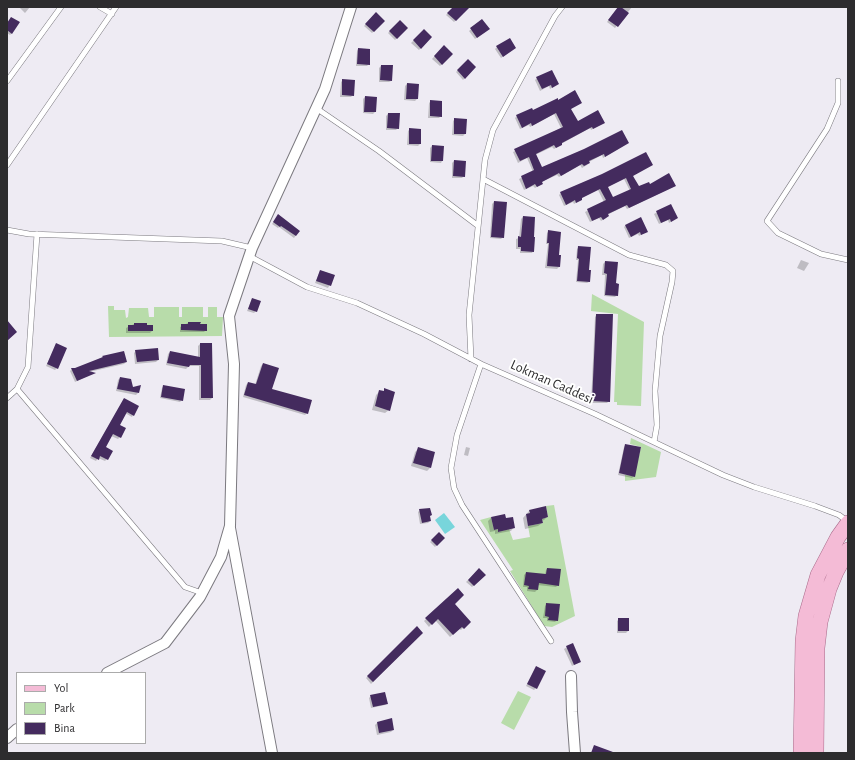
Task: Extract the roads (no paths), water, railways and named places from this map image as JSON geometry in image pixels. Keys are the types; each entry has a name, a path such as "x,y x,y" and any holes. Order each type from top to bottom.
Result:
{"main road":[{"path":"801,753 803,641 806,616 818,575 848,522"},
{"path":"816,753 817,648 820,622 829,589 848,550"}],"street":[{"path":"272,753 230,526 234,364 229,316 251,252 325,89 351,7"},
{"path":"109,672 165,643 202,593 221,557 230,526"},
{"path":"571,676 575,753"},
{"path":"7,738 16,730"}],"lane":[{"path":"7,81 61,7"},
{"path":"100,7 112,14"},
{"path":"7,165 116,7"},
{"path":"471,359 469,315 477,225 485,160 493,130 551,22 562,7"},
{"path":"838,81 838,103 827,129 767,221 778,233 821,254 848,260"},
{"path":"316,108 379,151 477,225"},
{"path":"483,179 629,255 666,265 673,271 660,336 655,391 657,425 654,442"},
{"name":"Lokman Caddesi","path":"7,230 37,234 222,242 251,252 307,287 357,303 424,334 481,364 654,442 723,475 754,488 815,506 839,515 848,522"},
{"path":"7,398 17,389 28,367 37,234"},
{"path":"481,364 457,435 451,468 454,488 462,505 551,641"},
{"path":"17,389 185,587 202,593"}],"water":[{"path":"444,513 455,527 445,534 435,520"}]}
